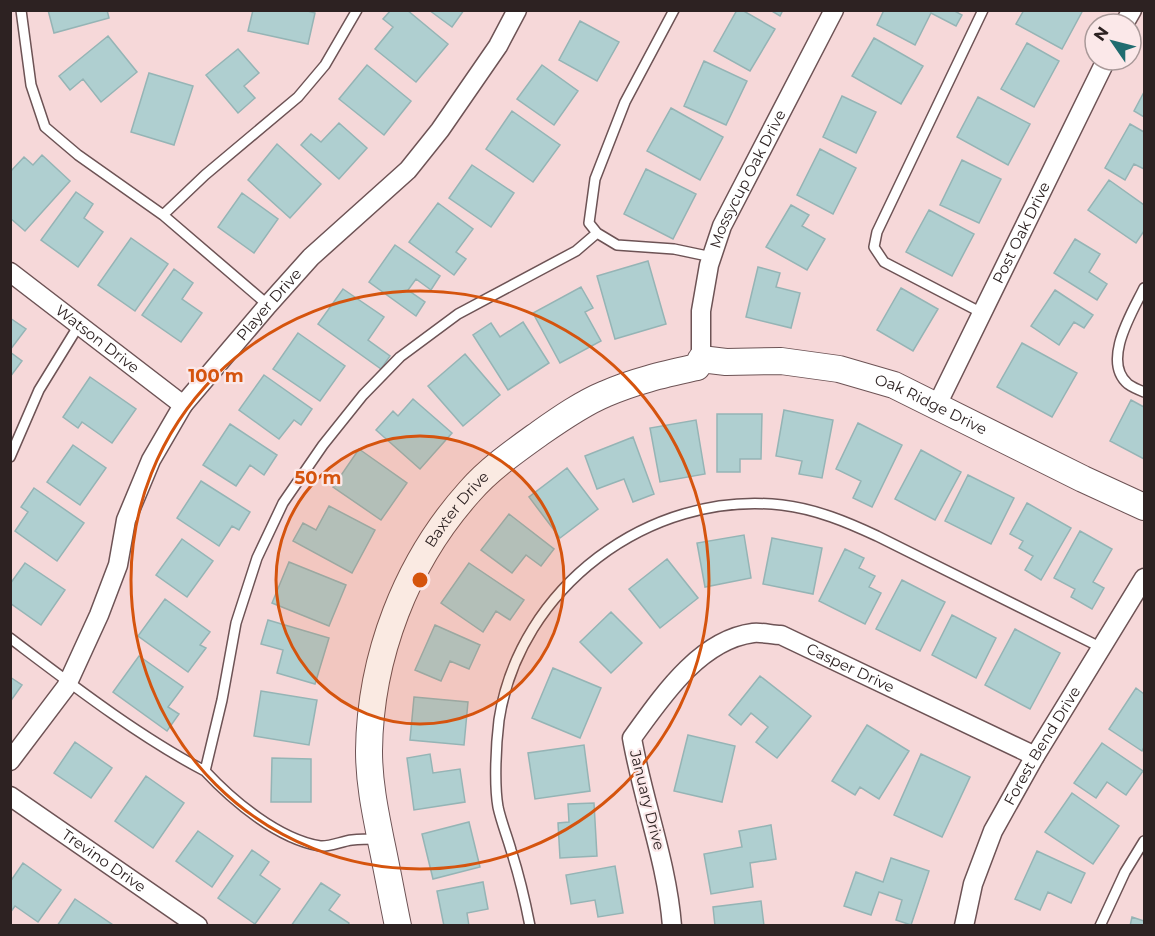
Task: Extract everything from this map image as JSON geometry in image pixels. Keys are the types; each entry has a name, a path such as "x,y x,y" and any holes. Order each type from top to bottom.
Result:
{"street":[{"name":"Player Drive","path":"10,761 69,682 118,565 126,520 151,460 183,405 311,257 408,170 440,130 498,46 516,10"},
{"name":"Mossycup Oak Drive","path":"701,359 701,310 712,257 722,226 834,10"},
{"name":"Post Oak Drive","path":"936,407 1100,72"},
{"name":"Watson Drive","path":"10,272 183,405"},
{"name":"Oak Ridge Drive","path":"701,359 726,362 781,361 839,369 894,385 1144,507"},
{"name":"Baxter Drive","path":"398,926 373,808 369,753 371,699 384,644 409,582 438,532 470,490 512,453 556,422 605,394 659,376 697,367 701,359"},
{"name":"Forest Bend Drive","path":"964,926 973,884 993,831 1035,756 1144,578"},
{"name":"Casper Drive","path":"670,686 711,650 735,638 754,633 781,635 1035,756"},
{"name":"January Drive","path":"670,686 632,738 638,770 661,856 672,926"},
{"name":"Trevino Drive","path":"10,796 198,926"}],"lane":[{"path":"21,10 31,85 45,127 78,155 163,215 268,305"},
{"path":"163,215 205,175 298,97 325,65 357,10"},
{"path":"674,10 625,102 595,179 589,223 597,233 617,244 674,249 712,257"},
{"path":"982,313 884,262 874,248 877,232 983,10"},
{"path":"205,771 222,700 236,623 257,558 283,503 323,445 363,394 400,357 458,314 576,251 597,233"},
{"path":"1144,288 1117,346 1120,369 1127,384 1144,392"},
{"path":"10,457 39,390 79,325"},
{"path":"530,926 523,890 498,806 496,756 499,720 508,682 521,647 562,589 603,552 649,526 680,515 718,506 782,505 811,511 843,520 877,536 1102,648"},
{"path":"10,638 69,682 178,757 205,771 236,800 267,823 293,838 322,846 351,840 381,838"},
{"path":"1100,926 1125,872 1144,841"}],"building":[{"path":"48,10 107,10 109,18 54,33"},
{"path":"253,10 304,10 315,13 308,44 248,31"},
{"path":"391,10 407,10 448,44 416,82 375,49 393,27 383,19"},
{"path":"429,10 464,10 452,27"},
{"path":"737,10 742,10 775,29 750,71 714,51"},
{"path":"770,10 783,10 780,16"},
{"path":"884,10 953,10 962,15 956,26 931,13 915,45 877,25"},
{"path":"1024,10 1083,10 1062,49 1016,24"},
{"path":"580,21 619,42 597,81 559,60"},
{"path":"108,36 137,72 101,102 83,79 70,90 59,76"},
{"path":"874,38 923,66 901,104 852,76"},
{"path":"1027,43 1059,61 1034,107 1001,89"},
{"path":"238,49 259,73 244,86 255,98 238,113 206,75"},
{"path":"704,61 747,81 726,125 684,106"},
{"path":"367,65 411,101 384,135 339,99"},
{"path":"542,65 578,91 554,125 517,99"},
{"path":"149,73 193,86 174,145 131,132"},
{"path":"1144,92 1144,117 1134,111"},
{"path":"842,96 876,112 856,153 823,137"},
{"path":"978,97 1030,124 1008,165 957,137"},
{"path":"671,108 723,137 700,180 647,151"},
{"path":"512,111 560,145 533,182 486,149"},
{"path":"339,123 367,148 339,179 301,145 311,134 321,142"},
{"path":"1130,124 1144,132 1144,169 1134,164 1125,180 1105,168"},
{"path":"277,144 321,184 290,218 248,180"},
{"path":"820,149 856,168 833,214 797,195"},
{"path":"42,155 70,181 25,231 10,218 10,172 24,157 33,165"},
{"path":"962,160 1001,179 979,223 940,205"},
{"path":"472,165 514,193 491,227 449,198"},
{"path":"646,169 696,194 673,239 624,214"},
{"path":"1109,180 1144,205 1144,231 1136,243 1088,210"},
{"path":"76,192 93,204 84,218 103,232 78,267 41,240"},
{"path":"242,193 278,219 254,253 218,227"},
{"path":"438,203 473,229 456,252 466,259 454,275 409,242"},
{"path":"791,205 809,215 802,226 825,239 807,270 766,247"},
{"path":"929,210 974,234 952,276 906,252"},
{"path":"131,238 168,264 135,311 98,285"},
{"path":"1075,239 1100,254 1089,272 1107,284 1097,300 1054,273"},
{"path":"395,245 440,276 431,290 416,279 408,290 425,302 416,316 369,282"},
{"path":"648,261 666,324 615,339 597,276"},
{"path":"758,267 780,273 776,287 800,293 791,328 746,317"},
{"path":"174,269 193,283 182,299 202,313 181,342 142,315"},
{"path":"581,287 593,308 585,312 601,341 560,363 533,313"},
{"path":"901,288 938,309 913,351 877,330"},
{"path":"343,289 384,317 368,340 390,356 381,369 318,324"},
{"path":"1055,290 1093,315 1084,328 1074,322 1059,345 1031,326"},
{"path":"10,318 26,329 10,350"},
{"path":"523,322 549,363 508,390 473,335 491,323 500,337"},
{"path":"298,333 345,366 320,401 273,369"},
{"path":"1022,343 1077,373 1052,417 997,387"},
{"path":"10,352 22,361 10,377"},
{"path":"465,354 500,395 463,426 428,386"},
{"path":"264,375 312,409 301,425 294,420 279,439 239,410"},
{"path":"90,377 136,409 112,443 82,422 78,428 63,417"},
{"path":"413,399 452,433 420,469 376,430 393,411 398,416"},
{"path":"1131,400 1144,407 1144,459 1110,441"},
{"path":"784,410 833,420 822,478 799,474 802,461 776,456"},
{"path":"717,414 762,414 761,459 740,459 740,472 717,472"},
{"path":"696,420 705,474 660,482 650,428"},
{"path":"858,423 902,445 872,507 853,498 861,481 836,469"},
{"path":"230,424 277,455 264,475 250,465 236,486 203,465"},
{"path":"633,437 654,494 633,502 624,479 597,489 585,456"},
{"path":"73,445 106,468 80,505 47,482"},
{"path":"359,449 407,483 381,520 333,487"},
{"path":"921,450 961,472 935,520 895,499"},
{"path":"567,468 598,509 560,538 529,497"},
{"path":"968,475 1014,498 991,544 945,521"},
{"path":"201,481 250,512 239,530 232,526 219,546 177,518"},
{"path":"34,488 84,523 57,561 15,531 28,512 21,507"},
{"path":"1027,503 1071,528 1041,580 1025,570 1033,556 1019,548 1023,541 1010,534"},
{"path":"329,506 375,530 352,573 293,541 303,523 316,530"},
{"path":"509,514 554,549 541,566 526,555 512,573 481,550"},
{"path":"1080,531 1112,549 1093,582 1104,588 1092,609 1071,597 1075,589 1054,578"},
{"path":"744,535 751,578 705,587 697,543"},
{"path":"772,538 822,548 813,594 763,584"},
{"path":"182,539 213,561 187,597 156,575"},
{"path":"845,549 864,558 859,568 875,576 869,587 881,593 865,624 819,601"},
{"path":"667,559 698,598 660,628 629,589"},
{"path":"289,562 346,585 329,626 272,603"},
{"path":"25,563 65,590 41,625 10,603 10,584"},
{"path":"469,563 524,600 510,620 496,611 483,632 441,603"},
{"path":"902,580 945,602 920,651 876,629"},
{"path":"165,599 210,632 200,645 206,648 188,672 138,636"},
{"path":"611,612 642,643 611,673 580,642"},
{"path":"952,615 996,638 976,678 932,655"},
{"path":"268,620 329,638 315,684 277,673 283,650 261,644"},
{"path":"435,625 480,645 469,669 450,661 441,681 415,670"},
{"path":"1015,629 1060,653 1030,709 985,685"},
{"path":"139,656 183,687 168,707 179,714 167,731 113,692"},
{"path":"553,668 601,688 580,738 532,718"},
{"path":"760,676 811,716 777,758 756,742 768,727 751,713 741,725 729,715"},
{"path":"10,677 22,685 10,702"},
{"path":"1136,688 1144,694 1144,747 1142,751 1109,729"},
{"path":"261,691 317,700 309,745 254,736"},
{"path":"414,697 468,702 464,745 410,740"},
{"path":"867,725 909,751 879,799 860,787 855,795 832,781"},
{"path":"688,735 735,746 722,802 674,791"},
{"path":"75,742 112,768 91,798 54,773"},
{"path":"1102,743 1143,771 1126,795 1107,782 1096,798 1074,783"},
{"path":"584,745 590,791 535,799 528,753"},
{"path":"430,754 433,773 460,769 465,802 414,810 407,758"},
{"path":"921,754 970,777 942,837 894,815"},
{"path":"272,758 311,759 311,802 271,802"},
{"path":"146,776 184,803 153,848 115,821"},
{"path":"1072,793 1119,826 1093,864 1045,832"},
{"path":"594,803 597,856 560,858 558,823 569,822 568,804"},
{"path":"469,822 480,867 433,879 422,834"},
{"path":"771,825 776,859 750,863 753,887 711,894 704,854 742,847 739,831"},
{"path":"198,831 233,856 212,887 176,861"},
{"path":"252,850 269,862 260,875 280,889 255,924 218,898"},
{"path":"1037,851 1085,873 1071,903 1048,892 1040,910 1015,899"},
{"path":"891,858 929,871 911,925 896,920 902,900 879,892 871,915 844,906 856,872 883,882"},
{"path":"23,863 61,890 38,922 15,906 10,913 10,882"},
{"path":"615,866 623,913 598,917 595,900 571,904 566,875"},
{"path":"483,882 488,909 467,913 469,926 444,926 437,891"},
{"path":"321,883 340,895 329,910 349,923 348,926 291,926"},
{"path":"75,899 113,925 113,926 57,926"},
{"path":"761,901 764,926 715,926 713,907"},
{"path":"1132,917 1144,921 1144,926 1130,926"}]}
